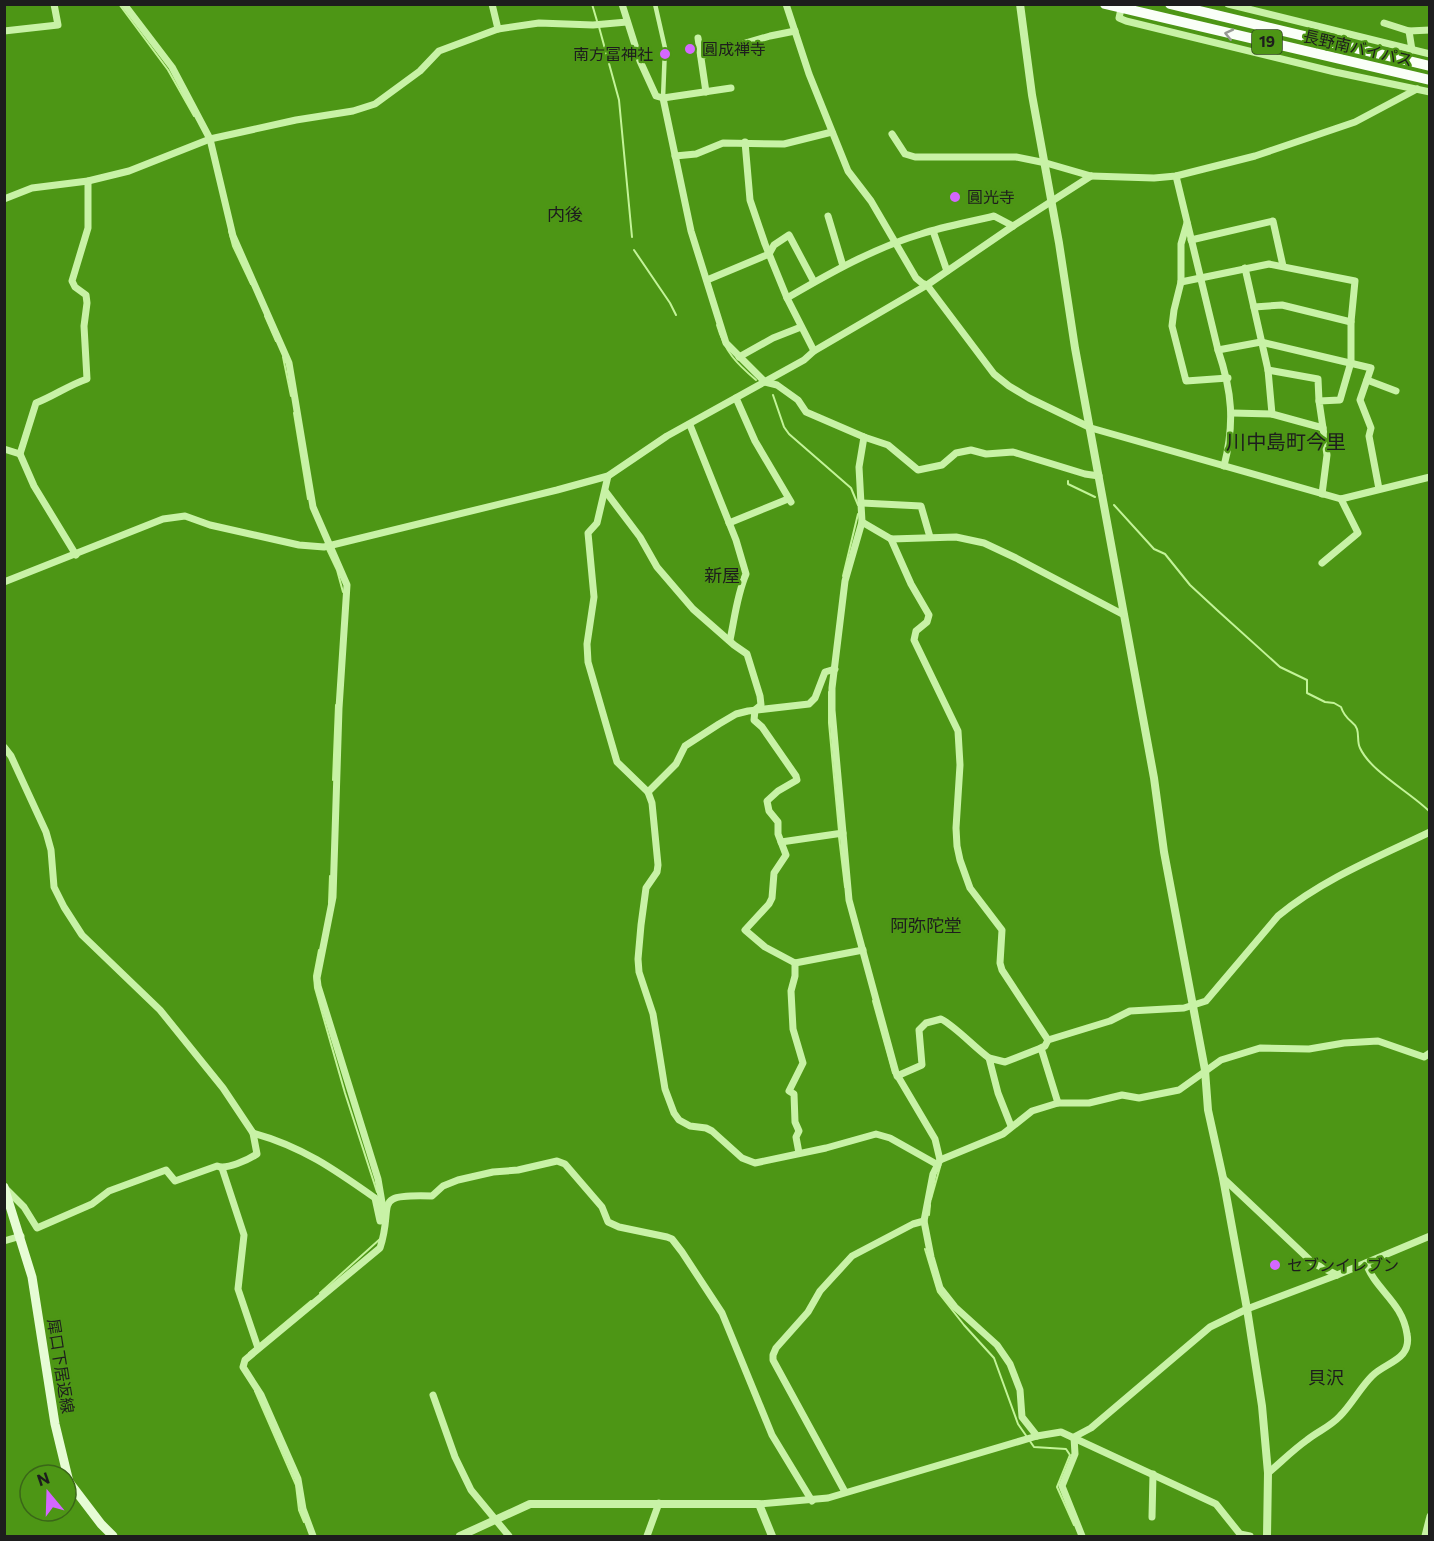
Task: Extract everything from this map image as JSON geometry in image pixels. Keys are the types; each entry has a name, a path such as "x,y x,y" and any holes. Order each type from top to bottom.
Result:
{"highway":[{"name":"長野南バイパス","path":"1105,4 1430,80"},
{"name":"長野南バイパス","path":"1170,4 1430,66"}],"main road":[{"name":"犀口下居返線","path":"5,1187 32,1277 55,1424 69,1482 113,1536"}],"street":[{"path":"4,31 58,25 54,4"},
{"path":"124,4 172,67 210,139 233,236 289,363 313,507 327,546 347,585 339,708 333,897 317,978 378,1179 385,1220"},
{"path":"492,4 498,29"},
{"path":"622,4 644,69 656,96 663,98 730,88"},
{"path":"655,4 665,48 665,96 663,98 691,231 726,343 739,357 765,382 777,385 798,400 806,412 888,445 918,470 942,465 956,453 971,450 986,454 1013,452 1085,474 1099,476"},
{"path":"786,4 848,171 871,201 916,278 922,284 927,285 994,374 1009,386 1091,428 1322,494 1341,498 1430,477"},
{"path":"1020,4 1032,95 1046,163 1075,348 1204,1070 1208,1110 1247,1309 1262,1406 1268,1473 1267,1536"},
{"path":"1228,4 1430,54"},
{"path":"1121,9 1119,18 1126,21 1335,72 1430,92"},
{"path":"4,199 32,188 88,181 129,171 210,139 296,120 353,111 375,104 420,71 439,51 498,29 539,23 593,25 627,22"},
{"path":"1384,23 1409,32 1430,30"},
{"path":"701,56 795,31"},
{"path":"1409,32 1412,50"},
{"path":"1340,45 1343,33"},
{"path":"698,38 706,92"},
{"path":"1335,72 1338,59"},
{"path":"892,135 905,154 915,157 1016,157 1091,176 1154,178 1176,176 1255,156 1344,126 1417,89"},
{"path":"675,156 696,154 723,143 784,144 832,132"},
{"path":"745,142 750,200 768,254 814,351"},
{"path":"4,582 163,519 185,516 210,525 299,545 327,546 608,476 667,436 804,360 814,351 927,285 1091,176"},
{"path":"1176,176 1218,350 1228,378 1232,413 1229,446 1224,466"},
{"path":"76,555 34,486 20,454 36,403 57,395 72,384 87,379 84,326 86,295 75,287 72,281 88,228 88,181"},
{"path":"828,216 843,266"},
{"path":"787,298 843,266 895,243 994,216 1013,226"},
{"path":"1187,220 1181,244 1181,282 1172,326 1186,381 1228,378"},
{"path":"1191,240 1273,221 1283,266"},
{"path":"933,231 947,271"},
{"path":"707,280 768,254 774,245 789,235 814,282"},
{"path":"1181,282 1269,264 1355,281 1351,322 1351,362 1340,400 1319,401"},
{"path":"1245,268 1268,370 1272,414"},
{"path":"1254,307 1282,305 1351,322"},
{"path":"739,357 773,338 801,327"},
{"path":"1218,350 1261,342 1371,368 1360,400 1371,428 1369,436 1379,489"},
{"path":"1268,370 1318,379 1327,455 1322,494"},
{"path":"1367,380 1396,391"},
{"path":"729,523 789,500 755,441 736,398"},
{"path":"1232,413 1272,414 1323,428"},
{"path":"690,424 729,523 746,574 737,594 738,605 730,640"},
{"path":"864,437 859,467 862,522 845,581 832,688 849,900 897,1076 935,1139 939,1162 933,1174 924,1221 940,1288 955,1307 997,1345 1010,1364 1020,1390 1022,1417 1037,1436"},
{"path":"4,449 20,454"},
{"path":"608,476 597,523 588,533 594,597 587,644 588,662 617,762 648,792 652,803 658,865 657,872 646,888 638,966 652,1014 666,1089 674,1113 679,1120 685,1124 712,1131 742,1158 755,1163 876,1134 890,1138 939,1162 1003,1134 1032,1111 1058,1103 1089,1103 1122,1095 1138,1098 1179,1090 1221,1060 1260,1048 1309,1049 1344,1043 1378,1041 1424,1057 1430,1053"},
{"path":"606,492 640,537 657,567 693,609 747,654 761,705 755,710 754,720 762,727 796,776 797,780 778,791 767,801 769,811 778,822 778,834 786,855 774,873 772,898 769,904 746,930 765,947 795,963 863,950"},
{"path":"1323,563 1358,533 1341,498"},
{"path":"862,503 921,506 930,537"},
{"path":"862,522 891,539 956,537 984,543 1124,615"},
{"path":"891,539 911,584 929,615 927,622 916,631 914,640 958,731 960,765 956,828 960,860 970,888 1002,930 999,963 1002,970 1048,1040"},
{"path":"648,792 676,764 686,746 699,735 736,714 809,704 825,672 835,669"},
{"path":"4,747 11,756 46,832 51,850 54,886 64,907 82,934 160,1010 224,1088 252,1133 257,1154 247,1161 222,1168 217,1166 175,1181 165,1170 109,1191 93,1204 37,1228 24,1207 5,1187"},
{"path":"897,1076 922,1065 919,1030 926,1023 941,1019 951,1024 962,1037 989,1059 1005,1062 1045,1046 1048,1040 1110,1021 1130,1011 1193,1007 1206,1001 1278,916 1290,906 1320,886 1430,832"},
{"path":"781,842 843,833"},
{"path":"795,963 795,976 791,991 793,1029 803,1063 789,1090 794,1094 795,1122 799,1131 796,1137 799,1153"},
{"path":"1041,1048 1058,1103"},
{"path":"989,1059 998,1093 1011,1126"},
{"path":"252,1133 289,1144 316,1158 375,1198 380,1221 385,1220"},
{"path":"314,1536 303,1509 298,1479 261,1395 243,1367 245,1360 257,1346 380,1248 386,1208 395,1196 432,1196 443,1186 458,1180 493,1172 518,1170 552,1161 561,1161 602,1207 608,1222 619,1227 672,1239 682,1252 722,1313 772,1435 812,1501"},
{"path":"222,1168 244,1235 238,1289 257,1346"},
{"path":"1223,1178 1313,1263 1337,1275"},
{"path":"845,1492 773,1360 773,1355 776,1348 808,1312 820,1291 852,1256 913,1224 924,1221"},
{"path":"4,1241 21,1236"},
{"path":"1074,1437 1091,1428 1210,1327 1247,1309 1430,1236"},
{"path":"1268,1473 1309,1438 1327,1429 1341,1416 1372,1375 1399,1359 1407,1350 1408,1337 1405,1322 1394,1302 1370,1274 1366,1263"},
{"path":"433,1395 455,1457 471,1490 509,1536"},
{"path":"460,1536 530,1504 759,1504 812,1501 1037,1436 1061,1432 1216,1504 1240,1534 1250,1536"},
{"path":"1074,1437 1075,1454 1062,1486 1082,1536"},
{"path":"1152,1517 1153,1474"},
{"path":"647,1536 659,1503"},
{"path":"759,1504 772,1536"},
{"path":"1425,1536 1430,1516"}],"waterway":[{"path":"119,4 168,70 194,116"},
{"path":"592,4 597,21"},
{"path":"599,27 619,100 632,237"},
{"path":"229,231 233,246 251,284"},
{"path":"634,250 676,315"},
{"path":"265,316 276,341"},
{"path":"717,325 732,356 756,380"},
{"path":"283,357 291,396"},
{"path":"773,395 784,427 789,434 851,488 858,505"},
{"path":"294,413 308,499"},
{"path":"1068,481 1068,484 1095,497"},
{"path":"1114,505 1154,549 1165,554 1190,585 1217,610 1280,667 1307,680 1307,693 1341,707 1345,716 1356,726 1359,746 1365,757 1382,774 1430,812"},
{"path":"843,576 858,514"},
{"path":"327,549 337,570 343,592"},
{"path":"829,692 829,723 839,831"},
{"path":"333,780 336,705"},
{"path":"839,837 845,887"},
{"path":"329,903 330,876"},
{"path":"319,950 314,976 315,988 345,1093 377,1192"},
{"path":"873,1001 893,1073"},
{"path":"931,1199 940,1167"},
{"path":"929,1215 930,1205"},
{"path":"320,1293 380,1239"},
{"path":"925,1249 938,1292 994,1358 1018,1424 1034,1447 1066,1449 1070,1455 1057,1487 1074,1525"},
{"path":"249,1353 311,1301"},
{"path":"255,1391 296,1485 299,1510 304,1522"}],"place":[{"name":"圓成禅寺","path":"690,49"},
{"name":"南方冨神社","path":"665,54"},
{"name":"圓光寺","path":"955,197"},
{"name":"セブンイレブン","path":"1275,1265"}],"district":[{"name":"内後","path":"565,215"},
{"name":"川中島町今里","path":"1286,442"},
{"name":"新屋","path":"722,576"},
{"name":"阿弥陀堂","path":"926,926"},
{"name":"貝沢","path":"1326,1378"}]}
